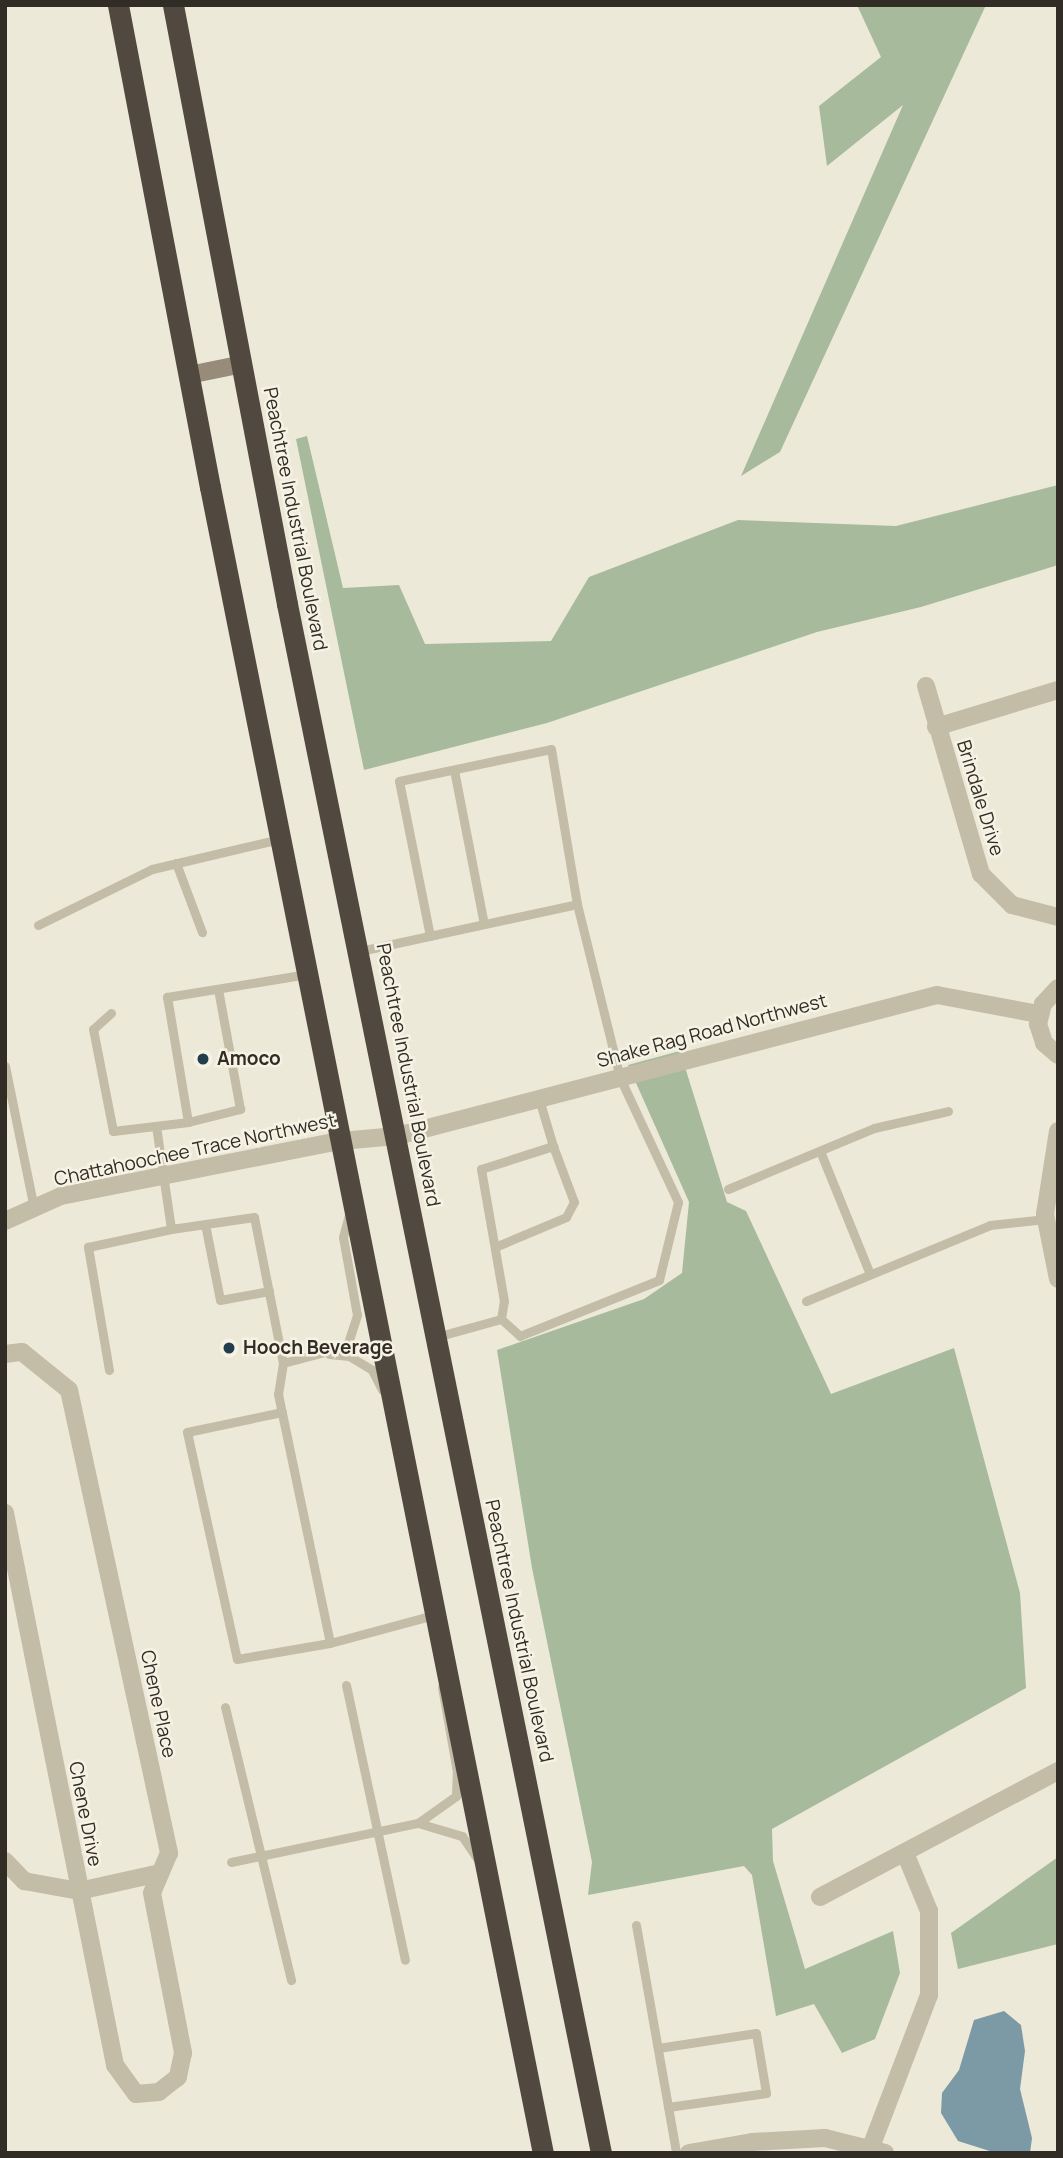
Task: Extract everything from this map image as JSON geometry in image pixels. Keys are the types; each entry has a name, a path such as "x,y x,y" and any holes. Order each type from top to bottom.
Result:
{"highway":[{"path":"118,5 340,1140 543,2153"},
{"name":"Peachtree Industrial Boulevard","path":"173,5 600,2153"}],"main road":[{"path":"189,375 243,364"}],"street":[{"name":"Brindale Drive","path":"926,686 981,874 1012,905 1058,917"},
{"path":"936,727 1058,690"},
{"path":"1058,988 1039,1014 1040,1034 1058,1055"},
{"name":"Shake Rag Road Northwest","path":"397,1136 937,995 1039,1014"},
{"path":"1058,1131 1046,1219 1058,1279"},
{"name":"Chattahoochee Trace Northwest","path":"5,1221 61,1196 340,1140 397,1136"},
{"name":"Chene Place","path":"5,1354 22,1352 69,1391 169,1853 152,1893 183,2053 178,2077 159,2092"},
{"name":"Chene Drive","path":"5,1513 115,2065 136,2094 159,2092"},
{"path":"820,1897 1058,1771"},
{"path":"689,2153 752,2141 825,2138 878,2150 929,1995 929,1911 905,1853"},
{"path":"5,1861 24,1881 79,1891 160,1873"}],"lane":[{"path":"430,936 400,781 551,749 577,904 620,1078 678,1202 659,1280 520,1336 501,1319"},
{"path":"454,770 484,924"},
{"path":"38,925 152,869 282,839"},
{"path":"176,863 202,932"},
{"path":"360,951 577,904"},
{"path":"188,1122 167,997 309,974"},
{"path":"111,1013 93,1029 113,1131 188,1122 240,1109 218,989"},
{"path":"5,1066 34,1208"},
{"path":"495,1247 566,1217 574,1202 539,1099"},
{"path":"728,1189 874,1128 948,1111"},
{"path":"156,1126 171,1229"},
{"path":"501,1319 504,1301 481,1169 553,1146"},
{"path":"820,1151 870,1275"},
{"path":"284,1363 327,1354 347,1346 357,1315 343,1237 352,1200"},
{"path":"109,1370 88,1247 171,1229 254,1217 284,1363 278,1394 330,1643"},
{"path":"806,1301 990,1226 1046,1219"},
{"path":"205,1224 220,1300 269,1291"},
{"path":"436,1337 501,1319"},
{"path":"327,1354 349,1356 372,1370 395,1415"},
{"path":"282,1412 187,1432 237,1659 330,1643 435,1615"},
{"path":"231,1862 418,1823 456,1796 457,1772 441,1702 443,1656"},
{"path":"346,1685 405,1960"},
{"path":"225,1707 258,1856 291,1980"},
{"path":"418,1823 462,1836 491,1887"},
{"path":"636,1925 676,2153"},
{"path":"658,2048 755,2033 760,2057 766,2093 668,2107"}],"green space":[{"path":"857,5 986,5 780,452 741,476 903,105 827,166 819,106 881,57"},
{"path":"307,436 343,588 399,585 425,644 551,641 589,577 738,520 896,526 1058,485 1058,565 921,607 817,632 547,723 364,770 296,439"},
{"path":"680,1051 727,1202 746,1211 831,1394 954,1348 1020,1593 1026,1688 772,1829 773,1861 805,1969 893,1931 900,1973 875,2039 842,2053 814,2004 776,2016 752,1875 744,1866 588,1895 592,1862 532,1568 497,1350 644,1299 682,1273 689,1202 628,1065"},
{"path":"1058,1857 1058,1944 958,1969 951,1933"}],"water":[{"path":"1004,2011 1021,2025 1025,2051 1020,2089 1032,2138 1030,2153 996,2153 958,2141 941,2113 942,2093 959,2070 974,2020"}],"place":[{"name":"Amoco","path":"203,1059"},
{"name":"Hooch Beverage","path":"229,1348"}]}
